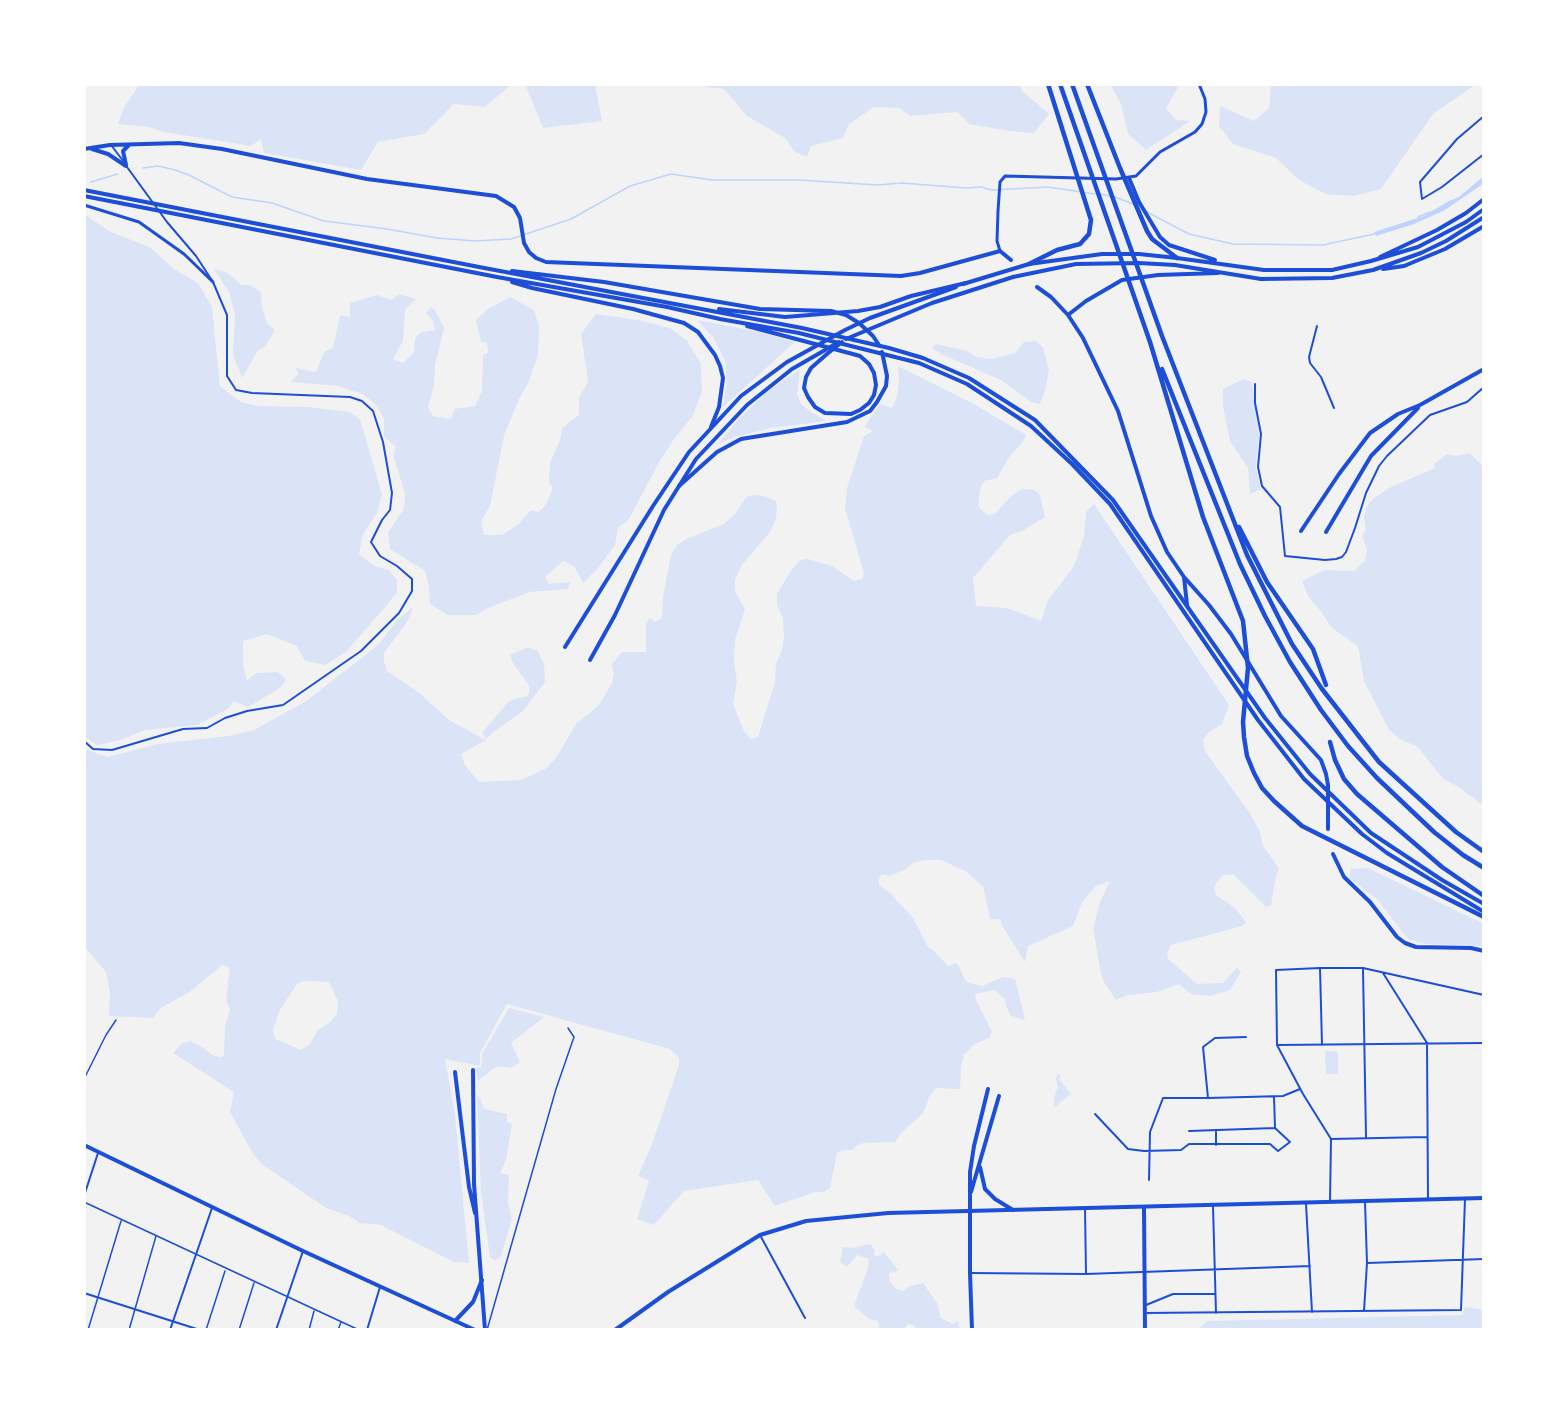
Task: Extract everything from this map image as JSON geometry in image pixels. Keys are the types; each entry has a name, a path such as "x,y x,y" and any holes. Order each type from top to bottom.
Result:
{"highway":[{"path":"1029,264 1057,250 1080,244 1089,234 1091,220 1047,84"},
{"path":"1060,84 1150,342 1203,517 1243,621 1248,668 1243,722 1247,756 1254,773 1262,788 1286,815 1320,837 1484,914"},
{"path":"1072,84 1162,336 1247,555 1292,644 1322,689 1379,762 1456,832 1484,852"},
{"path":"1087,84 1120,168 1152,239 1177,258"},
{"path":"1150,342 1240,564 1290,662 1348,747 1377,778 1434,832 1484,868"},
{"path":"1225,498 1267,582 1313,649 1326,685"},
{"path":"1330,742 1335,760 1344,778 1357,794 1442,867 1484,896"}],"main road":[{"path":"126,166 123,151 134,143"},
{"path":"86,148 134,143 178,143 222,149 367,179 496,196 514,207 522,226 524,243 529,252 546,262 901,276 1000,251 1011,260"},
{"path":"86,148 108,154 126,166"},
{"path":"1129,178 1139,202 1160,237 1169,245 1224,263"},
{"path":"84,189 802,328 889,348 922,358 969,378 1035,420 1113,500 1265,718 1310,774 1349,813 1392,849 1484,904"},
{"path":"84,196 497,277 667,307 720,319 860,356 869,364 874,373 876,385 869,404 851,414 825,413 815,407 807,397 804,388 806,377 811,368 848,337"},
{"path":"1371,261 1437,230 1484,199"},
{"path":"565,647 668,483 689,452 711,427 741,396 787,362 870,318 1010,269 1029,264 1102,254 1139,254 1224,263 1264,270 1332,270 1418,247 1466,222 1484,209"},
{"path":"1373,270 1421,253 1446,241 1484,217"},
{"path":"590,660 615,615 664,510 696,459 747,405 792,369 848,337 932,303 1013,277 1076,264 1166,265 1261,279 1332,278 1404,266 1445,249 1484,226"},
{"path":"479,267 604,282 760,309 831,310 846,315 873,336 881,348 885,363 886,386 870,411 847,422 741,439 717,452 679,486"},
{"path":"1068,315 1086,301 1122,280 1158,275 1203,275 1222,272"},
{"path":"497,277 532,288 633,309 684,323 698,332 715,355 723,378 719,408 711,427"},
{"path":"676,303 785,317 880,307 911,296 966,283"},
{"path":"1037,287 1051,297 1068,315 1083,338 1118,411 1151,516 1167,552 1184,577 1231,634 1281,716 1321,760 1328,785 1328,829"},
{"path":"720,319 799,333 919,363 967,384 1031,426 1110,504 1258,720 1304,779 1341,815 1387,853 1484,914"},
{"path":"1301,531 1370,433 1398,414 1420,405 1484,369"},
{"path":"1326,532 1371,456 1420,405"},
{"path":"1184,577 1187,605"},
{"path":"1333,854 1344,877 1370,902 1397,937 1405,943 1416,947 1471,948 1484,951"},
{"path":"473,1071 474,1184 486,1330"},
{"path":"454,1072 469,1187 478,1229"},
{"path":"972,1330 970,1172 988,1089"},
{"path":"970,1198 999,1096"},
{"path":"84,1145 212,1208 468,1329 475,1330"},
{"path":"979,1164 985,1189 995,1199 1014,1211"},
{"path":"615,1330 668,1292 760,1235 806,1221 888,1213 1484,1198"},
{"path":"1143,1208 1145,1330"},
{"path":"455,1321 473,1302 482,1280"}],"street":[{"path":"1000,251 997,241 998,211 1000,182 1005,176 1116,179 1136,176 1160,153 1195,132 1202,124 1206,112 1205,99 1199,84"},
{"path":"1484,116 1457,139 1420,182 1422,199 1442,187 1484,154"},
{"path":"84,741 93,749 112,750 183,729 207,728 225,718 247,711 283,705 361,651 399,613 412,591 412,579 397,566 380,556 371,542 390,510 392,493 373,411 362,400 350,397 252,393 236,390 227,376 227,315 213,282 196,256 110,145"},
{"path":"84,205 139,222 184,254 213,282"},
{"path":"1317,326 1309,357 1310,363 1321,377 1334,408"},
{"path":"1255,384 1255,403 1261,434 1258,467 1262,486 1280,507 1285,556 1324,560 1342,557 1346,552 1366,493 1379,466 1387,456 1430,415 1467,402 1484,387"},
{"path":"1320,968 1322,1045"},
{"path":"1363,968 1366,1137"},
{"path":"1330,1202 1331,1139 1300,1089 1277,1045 1276,970 1363,968 1484,995"},
{"path":"1383,973 1426,1043 1428,1200"},
{"path":"1208,1098 1203,1047 1215,1038 1246,1037"},
{"path":"1277,1045 1484,1043"},
{"path":"1149,1180 1150,1132 1163,1098 1274,1097 1300,1089"},
{"path":"1274,1097 1275,1128"},
{"path":"1095,1114 1128,1149 1181,1150 1189,1144 1270,1144 1278,1151 1290,1142 1275,1128 1189,1131"},
{"path":"1216,1130 1216,1145"},
{"path":"1331,1139 1427,1137"},
{"path":"84,1196 99,1152"},
{"path":"1145,1313 1461,1310 1465,1199"},
{"path":"1364,1311 1367,1263 1365,1202"},
{"path":"1306,1204 1312,1312"},
{"path":"1213,1206 1216,1312"},
{"path":"170,1330 212,1208"},
{"path":"1085,1209 1086,1274"},
{"path":"760,1235 805,1318"},
{"path":"276,1330 303,1251"},
{"path":"1367,1263 1484,1259"},
{"path":"970,1273 1144,1273 1310,1266"},
{"path":"367,1330 380,1287"},
{"path":"84,1293 200,1330"},
{"path":"1145,1305 1173,1294 1215,1294"}],"lane":[{"path":"84,1078 116,1020"},
{"path":"486,1330 556,1089 574,1037 568,1028"},
{"path":"84,1202 359,1330"},
{"path":"88,1330 122,1220"},
{"path":"129,1330 157,1236"},
{"path":"206,1330 225,1269"},
{"path":"239,1330 254,1282"},
{"path":"309,1330 315,1310"},
{"path":"338,1330 341,1321"}],"shaded area":[{"path":"140,84 512,84 485,107 454,104 424,134 378,142 361,170 264,153 261,139 251,146 164,132 149,127 118,124 124,107"},
{"path":"525,84 595,84 602,121 543,128"},
{"path":"702,84 1020,84 1022,91 1049,114 1034,133 969,124 957,112 911,116 899,108 874,107 849,124 843,138 811,146 807,157 795,152 785,138 747,116 724,89 706,87"},
{"path":"1110,84 1180,84 1166,108 1176,120 1190,121 1146,150 1128,134 1121,104"},
{"path":"1271,84 1476,84 1433,114 1381,189 1354,196 1326,194 1299,180 1276,158 1233,144 1219,126 1220,106 1254,121 1269,108"},
{"path":"84,214 109,231 151,248 174,269 198,283 212,307 220,386 241,402 258,406 307,407 350,412 360,419 382,495 377,513 363,534 359,554 374,566 389,570 397,580 397,592 386,606 346,652 325,665 305,661 297,646 267,634 243,641 243,666 247,680 257,673 278,672 286,680 280,688 248,707 234,701 228,709 197,725 145,730 121,740 97,745 84,736"},
{"path":"214,269 227,272 241,285 250,285 261,292 262,308 267,323 275,330 265,347 258,350 242,378 233,355 235,314 229,292"},
{"path":"399,294 416,299 405,310 403,341 393,359 403,363 414,352 415,339 421,332 435,330 433,321 426,313 431,307 435,310 444,328 428,407 433,416 451,419 454,409 475,406 482,391 483,355 488,353 487,343 481,342 476,320 488,309 510,297 534,310 539,326 538,355 504,436 490,506 481,522 484,535 502,535 519,524 531,510 539,512 546,504 553,488 549,483 550,463 560,440 562,428 579,415 579,398 588,381 581,334 596,314 638,320 670,328 687,341 701,364 702,392 692,417 658,464 629,519 618,528 615,545 598,568 583,583 575,567 563,561 545,577 549,584 570,582 568,589 530,592 490,607 476,615 448,615 430,604 425,571 390,549 388,532 404,509 405,493 393,455 396,447 384,436 384,418 375,404 364,395 339,386 291,382 298,374 296,368 316,372 324,352 333,348 340,315 350,317 350,303 377,295 392,300"},
{"path":"697,320 765,333 795,342 723,407 727,382 725,361 713,337"},
{"path":"1036,341 1043,347 1049,370 1040,404 1031,402 1001,380 932,348 936,344 968,351 976,357 991,359 1015,353 1024,342"},
{"path":"898,366 972,403 1026,435 997,478 984,481 980,489 978,506 987,515 995,514 1010,497 1022,489 1035,490 1040,495 1045,517 1022,531 1010,535 973,578 976,606 1007,608 1041,621 1048,600 1072,569 1077,558 1084,535 1086,512 1094,504 1229,705 1222,724 1209,732 1203,740 1205,751 1251,815 1260,832 1263,846 1279,868 1271,906 1266,907 1233,874 1223,875 1214,888 1216,895 1234,907 1246,922 1242,926 1171,945 1167,954 1168,959 1197,984 1223,983 1237,967 1241,972 1230,990 1210,996 1191,994 1179,984 1157,992 1127,995 1116,1000 1101,974 1093,928 1100,902 1110,881 1096,886 1082,902 1073,926 1028,946 1025,962 1000,919 990,919 983,886 965,871 941,860 924,860 913,863 890,876 882,874 879,885 890,893 913,918 928,947 948,966 956,963 959,966 966,982 982,986 1003,977 1015,979 1025,1019 1010,1015 1004,999 995,990 975,994 992,1032 989,1038 975,1044 964,1055 960,1089 936,1088 921,1115 903,1131 895,1142 863,1143 853,1150 837,1153 830,1188 824,1192 815,1192 775,1206 758,1180 684,1191 654,1225 637,1219 649,1181 638,1176 652,1144 679,1065 679,1058 670,1049 507,1004 480,1053 480,1066 445,1059 455,1115 469,1263 454,1262 381,1225 360,1223 349,1216 326,1208 263,1165 253,1154 230,1112 234,1092 173,1053 182,1043 190,1041 212,1055 224,1056 225,1027 230,1010 226,1000 230,968 222,965 191,991 161,1008 153,1018 109,1016 110,992 106,972 84,946 84,749 108,757 157,744 228,736 254,730 306,701 350,667 379,644 398,619 414,606 407,622 384,653 387,671 418,692 449,720 487,741 461,754 465,765 479,782 521,780 545,769 556,758 576,724 599,705 612,683 614,672 611,665 622,652 646,652 646,624 650,618 655,622 662,618 663,596 671,555 677,545 688,538 724,524 735,514 746,497 753,495 764,496 776,501 777,510 770,532 741,566 735,580 735,591 745,609 735,640 734,662 737,682 733,704 744,731 751,739 758,737 775,682 776,664 784,637 783,618 777,605 777,594 790,572 800,560 808,559 832,566 854,581 862,579 864,573 845,509 847,488 864,436 873,431 865,427 880,404 892,408 897,397","holes":["304,981 329,982 338,1001 337,1014 318,1030 310,1044 301,1050 275,1039 273,1029 280,1010 297,984"]},
{"path":"800,369 797,394 801,404 827,421 771,428 732,438 717,445 739,419 767,392"},
{"path":"1243,379 1252,382 1259,434 1256,468 1261,489 1250,494 1248,468 1230,441 1223,406 1223,389"},
{"path":"1470,453 1484,468 1484,806 1457,786 1443,779 1418,747 1400,739 1389,730 1364,681 1358,646 1332,628 1308,596 1302,581 1324,570 1355,571 1365,560 1367,550 1362,536 1366,530 1364,517 1367,506 1374,498 1391,487 1435,468 1434,464 1447,454 1455,456"},
{"path":"528,647 538,651 544,664 545,682 523,711 486,739 482,733 508,702 528,696 530,687 510,655"},
{"path":"1368,868 1484,924 1484,946 1424,944 1408,939 1377,899 1349,878 1351,869"},
{"path":"509,1008 544,1017 511,1043 520,1062 511,1068 497,1066 478,1081 475,1067 481,1068 482,1054"},
{"path":"1325,1051 1338,1052 1338,1074 1326,1074"},
{"path":"1058,1073 1061,1077 1059,1079 1071,1094 1054,1108 1055,1091 1058,1089 1056,1079"},
{"path":"477,1095 484,1109 507,1114 507,1122 512,1124 506,1160 500,1173 509,1175 508,1203 512,1219 501,1256 495,1261 490,1257 481,1193"},
{"path":"870,1244 875,1256 882,1255 883,1251 899,1271 889,1273 890,1282 896,1289 903,1291 910,1286 923,1283 937,1303 941,1318 953,1324 958,1321 960,1330 918,1330 908,1324 903,1330 879,1330 878,1321 869,1319 854,1306 869,1259 857,1255 847,1267 840,1262 843,1247 852,1248"},
{"path":"1465,1307 1480,1309 1484,1312 1484,1330 1197,1330 1207,1321 1462,1315"}],"water":[{"path":"1484,176 1484,183 1445,210 1414,224 1376,236 1374,232 1424,216 1459,197"}],"waterway":[{"path":"143,168 158,166 175,170 232,197 272,203 324,221 437,238 475,241 511,239 571,219 630,186 671,174 712,180 799,180 878,185 902,183 981,187 992,190 1048,187 1095,194"},
{"path":"91,182 118,174"},
{"path":"1100,194 1110,196"},
{"path":"1115,197 1133,204"},
{"path":"1147,212 1189,234 1233,244 1323,245 1374,234"},
{"path":"1418,217 1430,212"}]}
